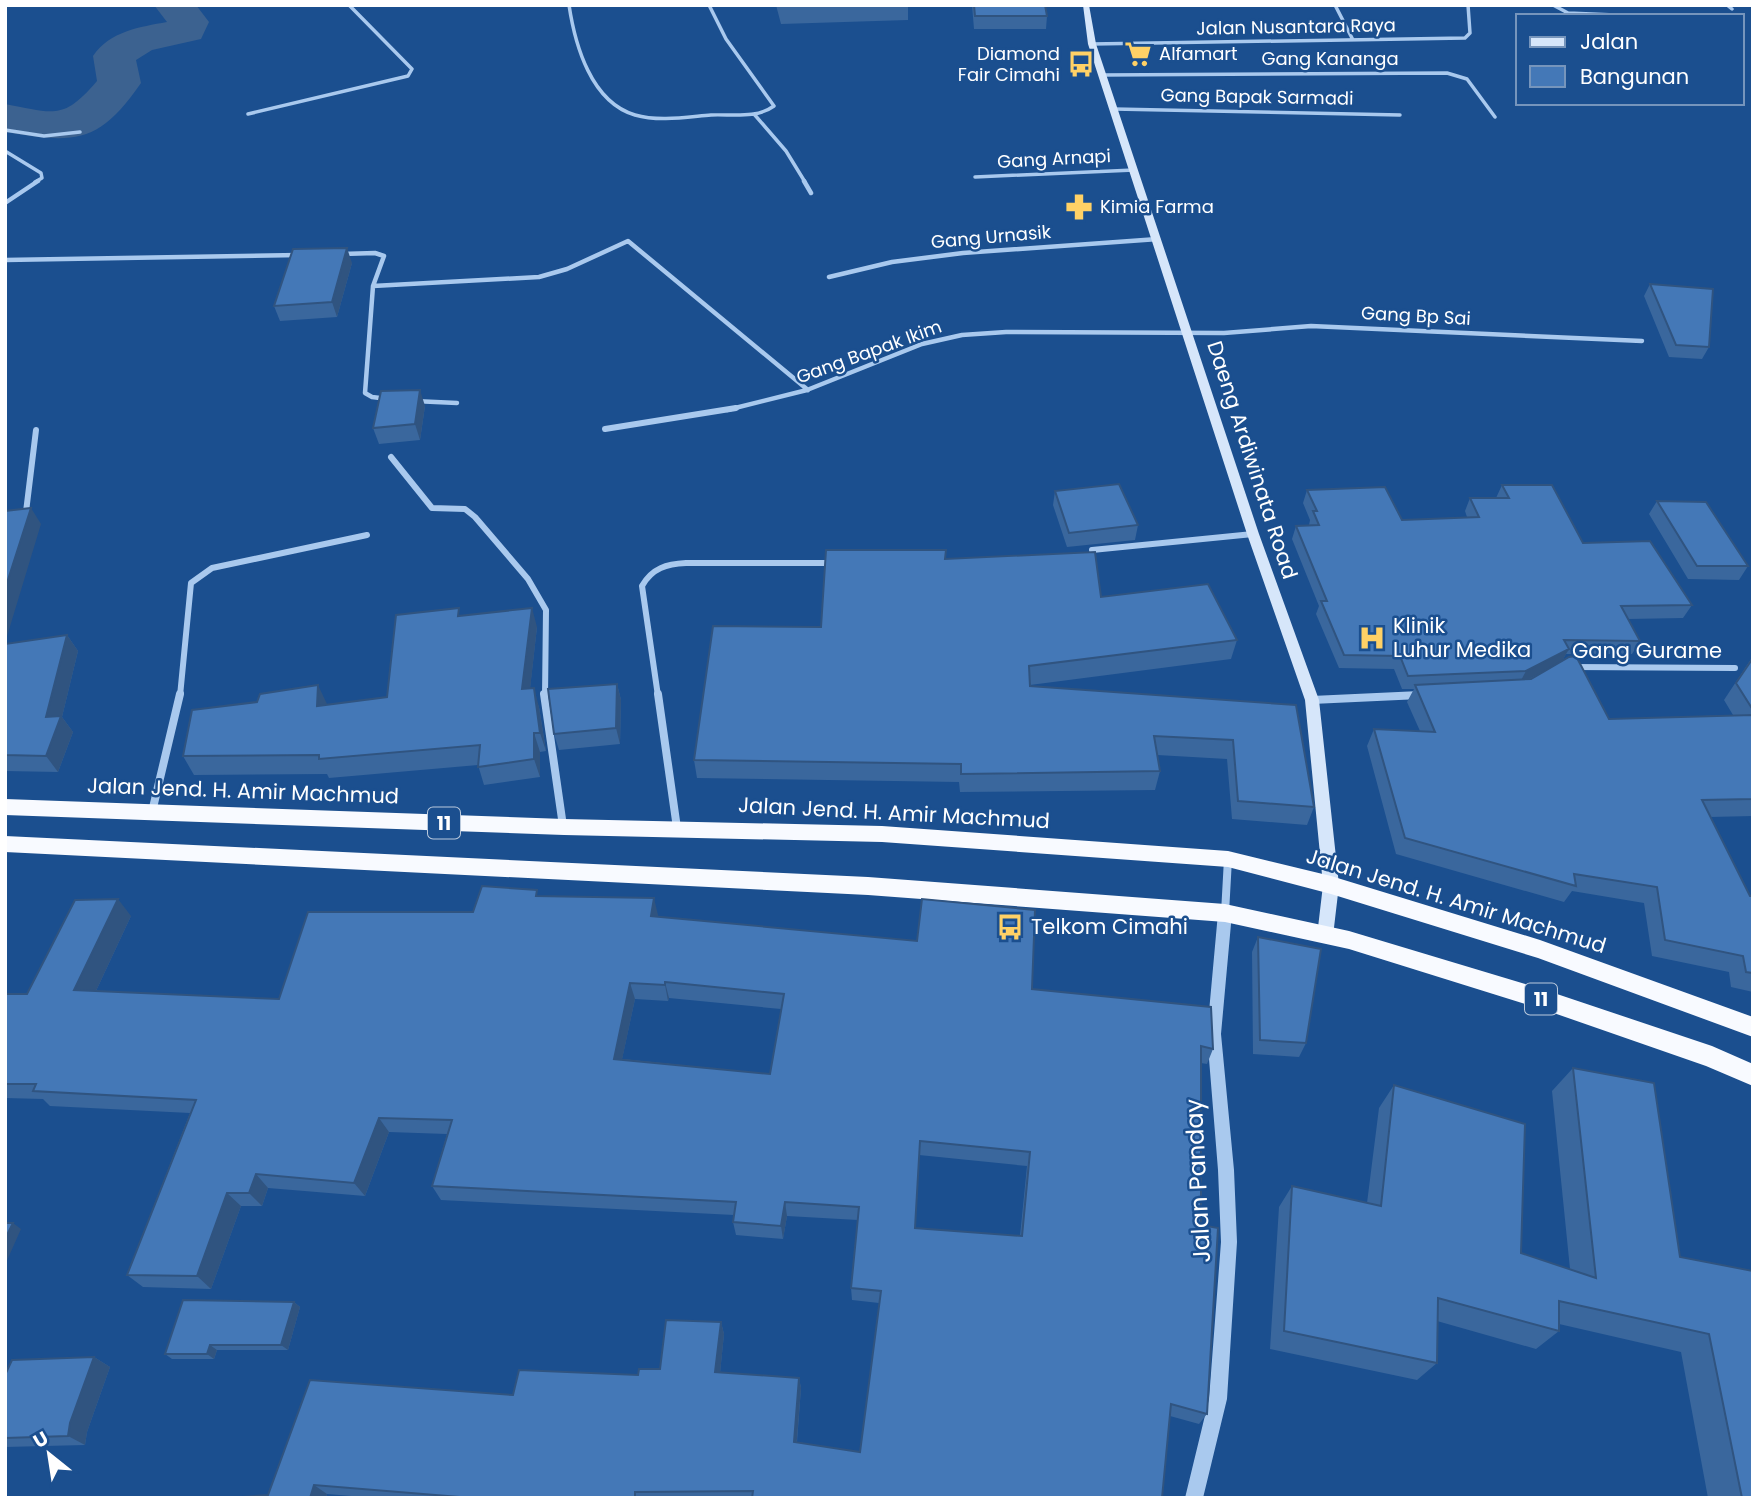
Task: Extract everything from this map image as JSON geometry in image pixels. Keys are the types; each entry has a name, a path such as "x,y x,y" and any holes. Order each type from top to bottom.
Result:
{"highway":[{"name":"Jalan Jend. H. Amir Machmud","path":"5,807 564,827 882,834 1227,859 1331,885 1540,949 1753,1027"},
{"name":"11","path":"5,844 868,886 1225,914 1349,940 1548,1001 1712,1057 1753,1075"}],"main road":[{"name":"Daeng Ardiwinata Road","path":"1086,5 1092,44 1102,75 1253,534 1312,700 1331,885 1325,936"}],"street":[{"path":"248,114 402,78 411,73 412,69 349,5"},
{"path":"569,5 570,17 590,78 624,112 646,117 754,114 767,111 774,106 726,39 709,5"},
{"path":"1335,5 1353,40"},
{"name":"Jalan Nusantara Raya","path":"1092,44 1469,37 1468,5"},
{"path":"1553,5 1568,13 1592,14"},
{"path":"1727,5 1732,9"},
{"name":"Gang Kananga","path":"1102,75 1447,73 1467,79 1495,117"},
{"name":"Gang Bapak Sarmadi","path":"1114,109 1400,115"},
{"path":"754,114 786,151 811,194"},
{"path":"5,130 44,136 80,132"},
{"path":"5,151 41,173 41,178 5,203"},
{"name":"Gang Arnapi","path":"975,177 1135,170"},
{"name":"Gang Urnasik","path":"829,277 892,262 963,253 1158,239"},
{"path":"373,286 539,277 567,269 628,241 808,390"},
{"path":"334,254 375,253 384,256 373,286 365,393 372,397 396,400"},
{"path":"5,260 306,254"},
{"name":"Gang Bp Sai","path":"1188,333 1274,331 1311,326 1642,341"},
{"name":"Gang Bapak Ikim","path":"604,429 738,410 808,390 929,343 960,335 1074,330 1188,333"},
{"path":"408,400 457,403"},
{"path":"5,522 23,516 26,512 36,430"},
{"path":"391,457 432,508 465,509 475,517 528,579 545,610 544,692 564,827"},
{"path":"1092,550 1253,534"},
{"path":"152,813 180,696 191,583 200,574 212,569 367,535"},
{"path":"677,829 642,586 646,576 669,564 848,563"},
{"name":"Gang Gurame","path":"1567,668 1735,668"},
{"path":"1312,700 1426,695"},
{"name":"Jalan Panday","path":"1194,1498 1218,1399 1229,1242 1226,1170 1214,1034 1227,859"}],"building":[{"path":"974,5 1045,5 1047,16 975,16"},
{"path":"347,248 332,302 274,306 293,249"},
{"path":"1650,284 1713,289 1709,347 1676,345"},
{"path":"420,390 415,424 373,428 381,391"},
{"path":"1119,484 1138,525 1069,533 1055,491"},
{"path":"1502,485 1552,485 1583,543 1650,541 1692,605 1621,606 1640,641 1564,640 1569,649 1526,671 1408,676 1400,656 1344,655 1321,601 1327,601 1296,526 1319,525 1313,511 1317,511 1307,490 1385,487 1402,520 1479,517 1470,498 1509,498"},
{"path":"1657,501 1706,502 1748,566 1697,566"},
{"path":"31,508 5,589 5,511"},
{"path":"826,550 946,550 945,559 1095,552 1101,597 1208,584 1237,640 1029,666 1030,686 1296,705 1314,807 1238,801 1233,740 1154,736 1160,771 961,774 961,764 694,760 713,626 821,627"},
{"path":"459,608 458,616 532,608 522,689 534,688 540,733 534,733 534,759 478,767 480,745 319,759 319,755 183,756 192,710 257,702 260,694 318,685 317,706 387,697 396,615"},
{"path":"67,635 46,717 61,716 46,756 5,755 5,644"},
{"path":"1576,656 1609,719 1753,715 1753,799 1702,800 1750,896 1753,896 1753,973 1746,972 1743,956 1665,940 1657,887 1574,874 1576,886 1405,838 1374,729 1435,732 1415,685 1531,679 1569,657"},
{"path":"1753,658 1753,710 1736,683"},
{"path":"617,684 616,728 554,734 548,689"},
{"path":"482,886 537,890 536,896 654,898 651,916 917,941 922,899 1035,910 1032,989 1211,1007 1213,1049 1201,1046 1201,1225 1218,1228 1207,1414 1171,1404 1162,1498 752,1498 753,1491 635,1492 635,1498 472,1498 314,1485 310,1498 229,1498 268,1495 310,1380 513,1395 519,1370 638,1375 639,1369 660,1369 666,1320 721,1322 715,1372 799,1378 794,1442 860,1452 881,1291 851,1288 859,1207 785,1202 781,1226 733,1222 736,1202 432,1186 452,1120 379,1118 354,1183 256,1174 249,1193 227,1193 197,1276 127,1275 196,1100 33,1091 36,1084 5,1084 5,994 27,994 75,900 118,899 74,990 279,999 308,912 473,912","holes":["665,982 784,994 770,1074 614,1059 630,983 665,985","920,1141 1030,1152 1022,1236 915,1228"]},
{"path":"1258,937 1321,949 1306,1043 1260,1040"},
{"path":"1573,1068 1654,1083 1680,1257 1753,1271 1753,1498 1742,1498 1709,1334 1559,1301 1559,1331 1438,1298 1437,1363 1284,1331 1292,1186 1381,1206 1394,1085 1525,1124 1521,1253 1596,1278"},
{"path":"5,1223 13,1223 5,1239"},
{"path":"183,1300 294,1302 281,1345 210,1345 207,1354 165,1354"},
{"path":"94,1357 70,1423 68,1436 5,1438 5,1375 12,1360"}],"waterway":[{"path":"5,118 59,125 79,122 88,117 119,83 114,56 139,40 187,30 189,22 174,5"}],"place":[{"name":"Alfamart","path":"1138,54"},
{"name":"Diamond Fair Cimahi","path":"1081,64"},
{"name":"Kimia Farma","path":"1079,207"},
{"name":"Klinik Luhur Medika","path":"1372,638"},
{"name":"Telkom Cimahi","path":"1010,927"}]}
